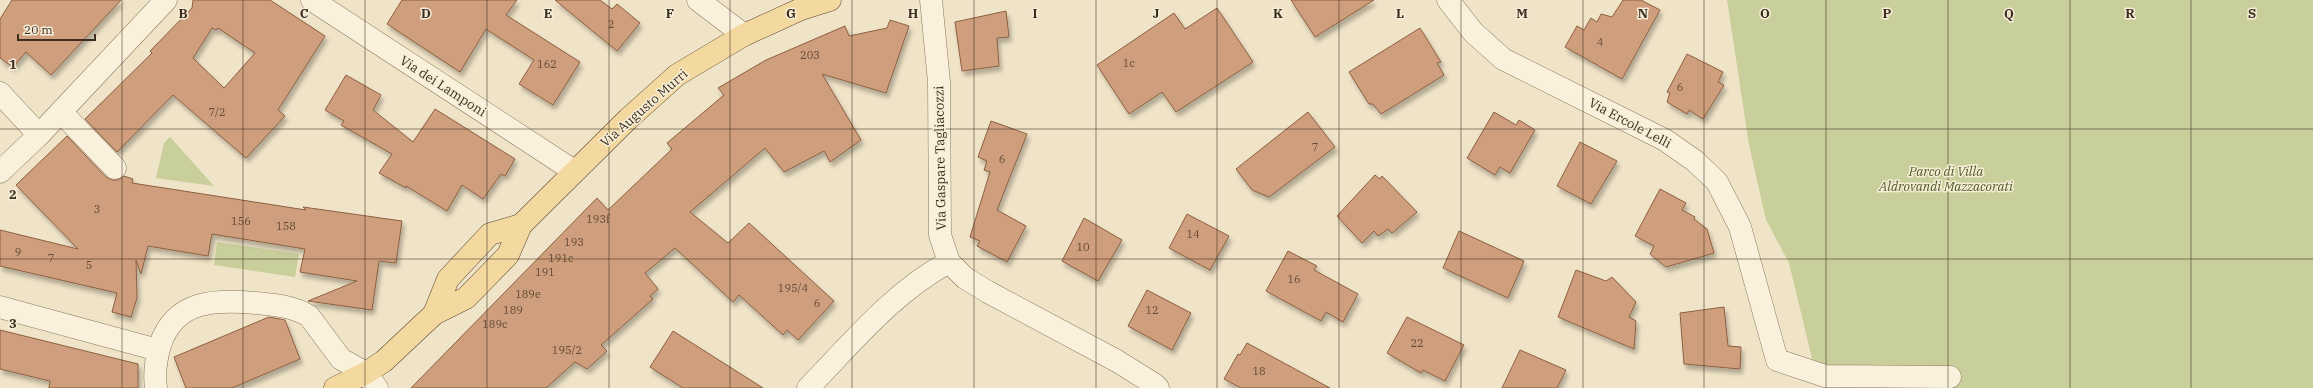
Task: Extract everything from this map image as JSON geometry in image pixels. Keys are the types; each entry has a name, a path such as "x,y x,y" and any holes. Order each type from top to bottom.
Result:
{"main road":[{"name":"Via Augusto Murri","path":"335,388 371,380 434,314 466,298 508,255 521,225 574,171 677,76 744,35 801,8 830,0"}],"street":[{"path":"0,172 39,135 166,0"},
{"name":"Via dei Lamponi","path":"312,0 574,171"},
{"path":"698,0 744,35"},
{"name":"Via Gaspare Tagliacozzi","path":"931,0 939,82 941,196 940,235 949,262 965,278 983,290 1117,361 1158,388"},
{"name":"Via Ercole Lelli","path":"1448,0 1473,32 1502,59 1665,140 1695,161 1717,182 1740,227 1777,360 1825,376 1950,377"},
{"path":"0,93 39,135"},
{"path":"61,112 115,168"},
{"path":"808,388 898,296 925,275 949,262"},
{"path":"156,388 158,350 170,324 181,312 194,306 218,302 276,305 293,308 309,316 341,359 371,380"},
{"path":"0,307 158,350"}],"green space":[{"name":"Parco di Villa Aldrovandi Mazzacorati","path":"1727,0 2313,0 2313,388 1942,388 1814,367 1789,263 1766,220 1749,145"},
{"path":"170,137 214,186 156,178 164,143"},
{"path":"217,242 299,254 295,277 214,265"}],"building":[{"path":"12,0 121,0 51,75 26,52 13,67 0,58 0,19"},
{"path":"193,0 270,0 325,36 278,110 285,116 246,158 173,95 117,152 85,119 152,53 150,51 192,8","holes":["212,28 216,30 218,28 255,53 224,88 193,58"]},
{"path":"402,0 517,0 506,15 580,62 553,105 519,84 534,60 486,29 460,72 387,24"},
{"path":"555,0 600,0 612,9 617,4 640,23 617,51"},
{"path":"1291,0 1374,0 1315,37"},
{"path":"1623,0 1641,0 1660,10 1622,79 1565,47 1577,26 1584,30 1591,18 1597,22 1601,14 1612,17"},
{"path":"1217,8 1253,62 1176,112 1162,92 1129,114 1097,65 1174,13 1185,29"},
{"path":"1006,11 1009,37 997,38 999,66 962,71 955,22"},
{"path":"890,20 909,26 886,93 822,74 861,140 830,162 824,151 784,172 765,148 690,212 728,243 749,223 834,301 798,340 787,330 783,335 739,295 733,302 675,248 645,273 658,289 650,296 653,299 601,345 607,351 587,369 575,362 546,388 411,388 597,198 608,210 672,149 667,143 724,95 718,88 766,60 845,26 849,36 887,28"},
{"path":"1420,28 1441,62 1437,63 1444,75 1381,114 1373,104 1369,104 1349,72"},
{"path":"1687,54 1723,72 1718,82 1724,85 1703,119 1689,110 1687,114 1667,102 1670,93 1667,92"},
{"path":"346,75 381,95 373,110 413,142 435,109 515,159 505,176 501,174 483,199 462,185 447,211 406,186 406,188 379,173 392,154 341,125 344,121 325,110"},
{"path":"1308,112 1335,147 1269,197 1252,190 1236,169"},
{"path":"1494,112 1516,125 1519,120 1535,130 1510,173 1500,167 1495,175 1467,158"},
{"path":"991,121 1027,134 997,210 1026,226 1007,262 977,246 980,241 970,237 990,172 984,170 987,161 978,157"},
{"path":"67,136 106,177 112,180 118,180 124,176 133,179 132,183 306,210 303,207 402,221 396,263 379,261 372,310 308,301 357,281 300,272 305,249 212,234 208,256 148,246 141,274 136,260 137,298 131,317 112,312 117,293 0,266 0,230 78,249 16,185"},
{"path":"1580,142 1617,161 1591,204 1557,186"},
{"path":"1375,175 1380,179 1382,176 1417,212 1392,233 1388,229 1378,236 1374,231 1362,243 1337,216"},
{"path":"1660,189 1686,203 1682,210 1695,217 1694,219 1707,229 1714,253 1666,267 1650,254 1654,246 1635,236"},
{"path":"1187,214 1229,236 1210,270 1169,248"},
{"path":"1084,218 1122,240 1098,281 1062,261"},
{"path":"1459,231 1524,261 1508,298 1443,268"},
{"path":"1288,251 1317,266 1314,270 1358,294 1343,322 1326,312 1321,321 1266,291"},
{"path":"1576,270 1606,281 1612,277 1636,302 1629,317 1636,321 1634,349 1558,317"},
{"path":"1147,290 1191,313 1172,350 1128,326"},
{"path":"1724,307 1728,346 1741,347 1740,369 1684,364 1680,313"},
{"path":"269,317 285,320 300,359 232,388 186,388 174,357"},
{"path":"1407,317 1464,345 1445,381 1423,370 1421,373 1387,353"},
{"path":"0,330 138,364 138,388 49,388 50,381 0,369"},
{"path":"673,331 763,388 683,388 650,367"},
{"path":"1247,343 1330,388 1241,388 1224,379 1238,354 1240,355"},
{"path":"1520,350 1566,370 1557,388 1502,388"}]}
